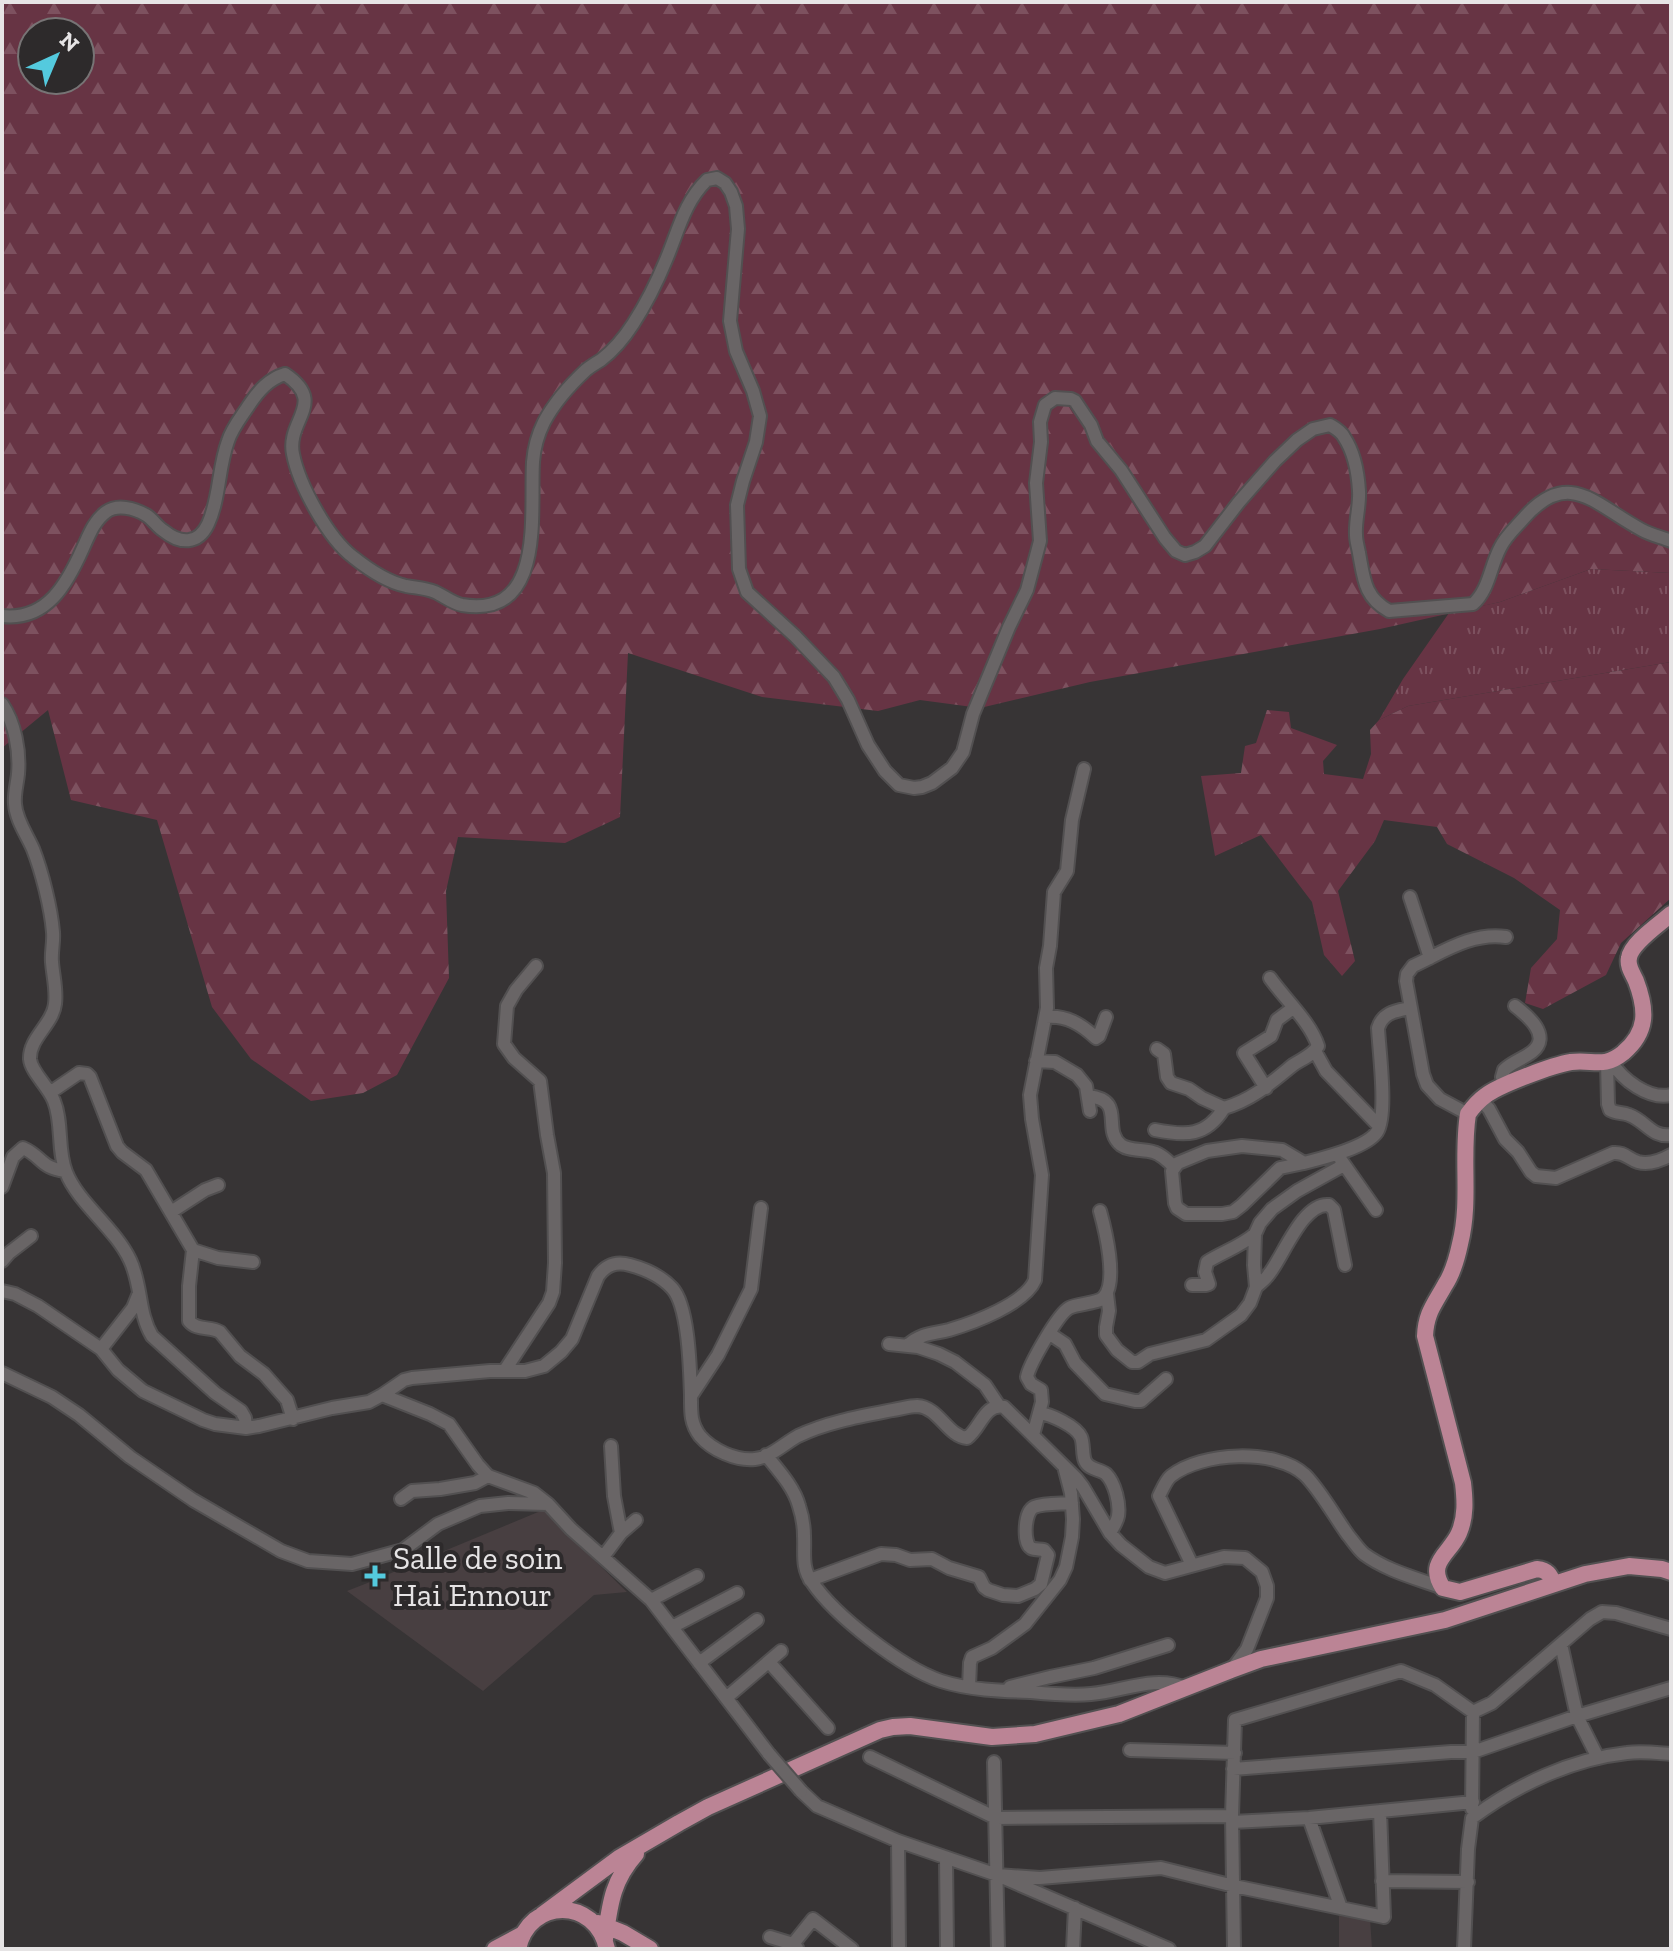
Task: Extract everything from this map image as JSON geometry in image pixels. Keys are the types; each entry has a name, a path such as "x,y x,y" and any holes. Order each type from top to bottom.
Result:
{"main road":[{"path":"1554,1584 1544,1569 1537,1569 1460,1592 1443,1588 1436,1574 1438,1563 1459,1532 1465,1503 1463,1483 1425,1336 1426,1323 1430,1310 1447,1283 1461,1244 1465,1218 1468,1114 1481,1100 1504,1086 1566,1063 1609,1062 1635,1041 1641,1030 1644,1007 1629,957 1636,945 1671,914"},
{"path":"495,1949 520,1942 534,1920 648,1841 708,1807 880,1730 910,1726 992,1737 1035,1734 1119,1714 1261,1659 1445,1620 1585,1574 1629,1566 1671,1572"},
{"path":"603,1934 614,1888 626,1865 648,1841"},
{"path":"610,1901 612,1915 623,1933 650,1949"},
{"path":"542,1915 568,1910 581,1914 603,1934 623,1933"}],"street":[{"path":"2,616 20,617 49,604 74,567 92,527 113,508 147,515 164,532 183,542 194,540 207,527 228,439 258,392 274,378 285,374 297,382 305,394 292,452 307,494 335,540 351,556 391,581 422,587 463,605 498,603 519,581 532,545 533,459 545,420 588,368 620,344 644,307 690,202 707,180 717,178 725,183 736,206 738,229 730,321 736,351 760,416 756,442 737,505 739,569 747,592 834,677 868,745 885,771 899,785 914,788 932,783 952,768 963,752 970,723 1027,590 1039,547 1036,483 1040,422 1045,405 1055,398 1075,401 1091,425 1097,441 1121,470 1165,538 1176,551 1185,555 1205,546 1239,502 1297,440 1319,427 1330,425 1344,436 1357,472 1356,537 1365,586 1368,593 1389,611 1473,604 1483,594 1504,541 1528,513 1557,493 1580,494 1643,531 1671,541"},
{"path":"2,704 12,723 16,748 18,767 14,806 38,866 53,933 55,1007 34,1044 30,1059 34,1070 51,1092 58,1114 65,1171 73,1186 124,1249 136,1273 145,1325 152,1336 215,1393 238,1408 244,1415 246,1428"},
{"path":"908,1345 922,1335 945,1331 984,1317 1024,1294 1033,1284 1042,1192 1041,1161 1030,1095 1046,1017 1046,968 1054,892 1067,871 1072,820 1084,769"},
{"path":"1410,897 1430,958"},
{"path":"1468,1114 1440,1099 1427,1085 1410,1008 1407,974 1413,966 1477,937 1506,937"},
{"path":"505,1370 553,1292 554,1173 545,1105 540,1081 514,1058 504,1044 507,1006 536,966"},
{"path":"1155,1130 1175,1133 1203,1131 1224,1108 1254,1096 1315,1051 1318,1046 1316,1040 1305,1021 1270,978"},
{"path":"1504,1086 1504,1070 1533,1052 1538,1042 1537,1026 1515,1006"},
{"path":"1266,1088 1244,1053 1271,1036 1277,1020 1293,1008"},
{"path":"1256,1287 1255,1234 1260,1223 1272,1209 1378,1131 1382,1112 1380,1019 1410,1008"},
{"path":"1046,1017 1062,1016 1078,1023 1096,1038 1106,1017"},
{"path":"1157,1049 1164,1054 1167,1077 1171,1083 1224,1108"},
{"path":"1315,1051 1326,1071 1379,1126"},
{"path":"1036,1061 1055,1062 1077,1075 1086,1086 1090,1111"},
{"path":"1609,1062 1621,1075 1655,1096 1671,1095"},
{"path":"1609,1062 1610,1110 1631,1115 1659,1135 1671,1135"},
{"path":"51,1092 79,1073 90,1077 117,1146 146,1170 193,1250 189,1321 196,1327 220,1332 240,1356 264,1374 287,1400 293,1419"},
{"path":"1088,1096 1100,1097 1110,1106 1115,1138 1121,1145 1159,1154 1174,1167"},
{"path":"1481,1100 1505,1139 1536,1176 1556,1178 1613,1153 1623,1153 1639,1163 1660,1161 1671,1155"},
{"path":"1203,1131 1207,1151"},
{"path":"1304,1163 1270,1147 1228,1146 1207,1151 1174,1167 1175,1203 1186,1214 1233,1212 1280,1168 1341,1159"},
{"path":"2,1187 13,1157 23,1148 48,1168 65,1171"},
{"path":"1341,1159 1376,1210"},
{"path":"171,1212 218,1185"},
{"path":"1100,1211 1110,1269 1106,1335 1127,1360 1138,1362 1150,1354 1200,1342 1246,1310 1256,1287 1268,1275 1303,1219 1323,1205 1329,1205 1334,1210 1345,1265"},
{"path":"691,1396 718,1355 751,1289 761,1208"},
{"path":"1192,1285 1209,1284 1205,1272 1207,1262 1255,1234"},
{"path":"2,1261 31,1236"},
{"path":"193,1250 218,1258 253,1262"},
{"path":"2,1291 38,1306 101,1349 118,1370 143,1391 203,1420 246,1428 369,1402 412,1378 525,1371 544,1366 572,1339 604,1268 624,1263 662,1279 681,1301 688,1354 691,1420 701,1436 717,1450 754,1459 811,1430 913,1406 928,1409 959,1437 967,1438 990,1409 1004,1407 1083,1487 1110,1533 1149,1567 1165,1573 1224,1557 1245,1558 1262,1572 1267,1586 1264,1610 1247,1649 1231,1670"},
{"path":"101,1349 133,1308 139,1293"},
{"path":"1033,1435 1042,1393 1028,1381 1027,1373 1034,1359 1063,1312 1100,1300 1107,1294"},
{"path":"1050,1334 1065,1344 1079,1368 1105,1394 1141,1401 1166,1379"},
{"path":"889,1344 908,1345 955,1362 985,1385 999,1406"},
{"path":"2,1373 52,1397 130,1457 193,1500 281,1551 308,1561 352,1564 377,1559 403,1550 438,1524 480,1506 548,1504"},
{"path":"382,1395 449,1424 488,1476 534,1493 651,1600 769,1754 817,1806 898,1841 997,1875 1169,1949"},
{"path":"1039,1413 1049,1414 1075,1429 1081,1438 1087,1465 1107,1476 1118,1507 1117,1520 1110,1533"},
{"path":"611,1446 614,1496 621,1533"},
{"path":"766,1455 798,1502 804,1536 804,1563 810,1580 842,1615 911,1667 939,1680 999,1690 1090,1695 1154,1682 1186,1688"},
{"path":"1192,1565 1159,1496 1169,1477 1192,1464 1221,1457 1250,1455 1283,1463 1303,1473 1361,1552 1385,1567 1443,1588"},
{"path":"969,1687 972,1657 1020,1628 1058,1586 1066,1567 1072,1537 1070,1484 1064,1467"},
{"path":"401,1499 412,1491 475,1483 488,1476"},
{"path":"810,1580 889,1553 910,1560 932,1559 979,1577 988,1590 1018,1596 1041,1584 1048,1557 1046,1551 1028,1544 1028,1513 1034,1507 1072,1503"},
{"path":"603,1557 621,1533 636,1520"},
{"path":"651,1600 697,1576"},
{"path":"672,1627 737,1593"},
{"path":"1473,1712 1492,1703 1602,1612 1671,1629"},
{"path":"699,1663 757,1620"},
{"path":"1561,1644 1577,1716 1598,1758"},
{"path":"999,1690 1094,1668 1168,1645"},
{"path":"726,1698 781,1651"},
{"path":"769,1662 828,1728"},
{"path":"1234,1949 1232,1819 1235,1720 1401,1671 1435,1685 1473,1712"},
{"path":"1233,1769 1473,1752 1671,1688"},
{"path":"1464,1949 1473,1802 1473,1712"},
{"path":"1130,1750 1235,1753"},
{"path":"1472,1818 1538,1778 1598,1758 1630,1752 1671,1754"},
{"path":"870,1757 996,1818 1309,1818 1473,1802"},
{"path":"994,1762 998,1949"},
{"path":"997,1875 1040,1878 1161,1868 1384,1917 1380,1811"},
{"path":"1309,1818 1341,1908"},
{"path":"898,1841 899,1949"},
{"path":"946,1858 947,1949"},
{"path":"1382,1881 1468,1882"},
{"path":"1073,1949 1075,1908"},
{"path":"770,1937 796,1947 813,1919 852,1949"}],"shaded area":[{"path":"543,1510 627,1592 594,1595 483,1691 347,1591 370,1582 365,1575 381,1569 384,1576"},
{"path":"1339,1916 1370,1918 1372,1949 1339,1949"}],"green space":[{"path":"2,2 1671,2 1671,573 1591,569 1500,602 1380,629 1090,682 980,708 920,700 878,711 762,697 628,653 620,817 565,843 458,837 446,891 449,978 397,1075 363,1093 311,1101 251,1059 212,1007 157,820 71,800 48,710 2,748"},
{"path":"1591,569 1671,573 1671,662 1408,706 1379,720 1449,613 1500,602"},
{"path":"1671,662 1671,898 1621,943 1606,975 1543,1009 1525,1003 1531,968 1557,939 1560,910 1514,878 1447,844 1437,827 1384,820 1375,841 1338,891 1355,961 1342,976 1324,955 1312,902 1261,835 1215,856 1201,776 1241,773 1245,746 1256,743 1267,710 1289,712 1291,728 1337,745 1323,761 1324,774 1363,779 1371,754 1370,730 1379,720 1408,706"}],"place":[{"name":"Salle de soin Hai Ennour","path":"375,1576"}]}
